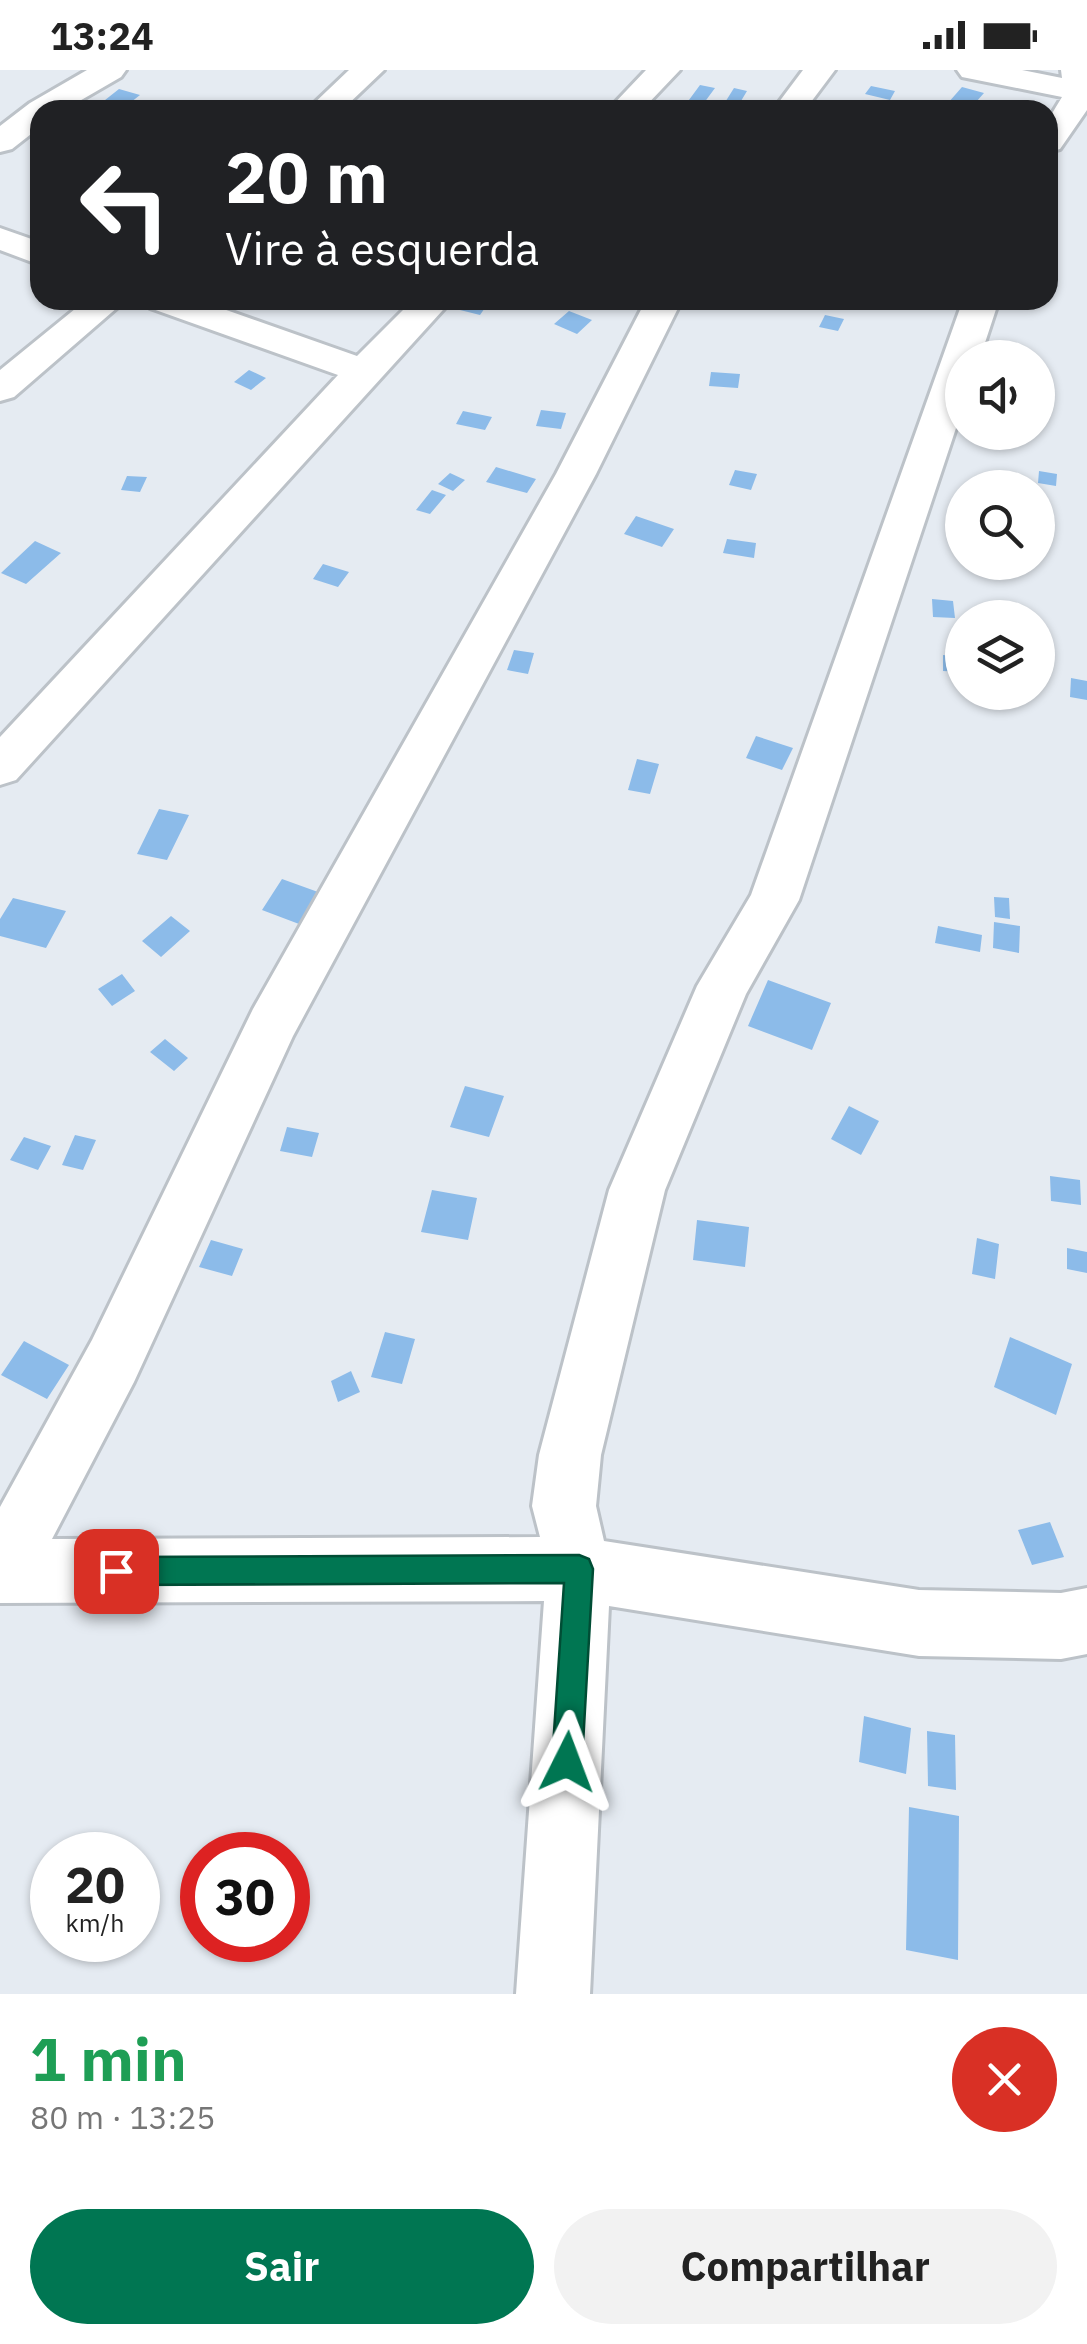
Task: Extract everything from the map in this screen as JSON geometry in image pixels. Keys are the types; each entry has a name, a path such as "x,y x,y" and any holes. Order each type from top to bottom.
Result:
{"street":[{"path":"58,100 110,70"},
{"path":"334,100 368,70"},
{"path":"634,100 664,70"},
{"path":"796,100 819,70"},
{"path":"974,70 1081,84 1078,100 1058,128"},
{"path":"0,142 30,119"},
{"path":"0,238 30,250"},
{"path":"0,389 96,310"},
{"path":"191,310 362,371"},
{"path":"0,767 362,371 424,310"},
{"path":"659,310 567,491 272,1025 113,1360 0,1571 579,1569 919,1624 1061,1626 1087,1622"},
{"path":"553,1994 579,1569 564,1506 570,1455 637,1190 722,986 774,900 979,310"}],"building":[{"path":"700,85 715,88 706,100 689,100"},
{"path":"871,86 895,91 890,100 865,94"},
{"path":"962,87 984,93 978,100 951,100"},
{"path":"734,88 747,91 742,100 726,100"},
{"path":"119,89 140,95 134,100 105,100"},
{"path":"569,311 592,320 577,334 554,324"},
{"path":"825,315 844,319 838,331 819,327"},
{"path":"249,370 266,378 251,390 234,382"},
{"path":"711,372 740,374 738,388 709,386"},
{"path":"541,410 566,413 561,429 536,426"},
{"path":"463,411 492,417 485,430 456,424"},
{"path":"496,467 536,479 527,493 486,482"},
{"path":"735,470 757,474 751,490 729,485"},
{"path":"450,473 465,480 453,491 438,484"},
{"path":"127,476 147,477 140,492 121,490"},
{"path":"432,490 446,495 430,514 416,510"},
{"path":"636,516 674,529 662,547 624,534"},
{"path":"727,539 756,543 754,558 723,553"},
{"path":"35,541 61,553 26,584 1,573"},
{"path":"323,564 349,572 338,587 313,579"},
{"path":"932,599 945,600 945,618 933,617"},
{"path":"514,650 534,653 528,674 507,670"},
{"path":"1071,678 1087,681 1087,700 1070,697"},
{"path":"756,736 793,748 782,770 746,758"},
{"path":"637,759 659,764 650,794 628,790"},
{"path":"159,809 189,815 167,860 137,854"},
{"path":"282,879 318,892 299,924 262,910"},
{"path":"994,897 1009,898 1010,919 995,917"},
{"path":"13,898 66,911 46,948 0,936 0,919"},
{"path":"171,916 190,931 161,957 142,941"},
{"path":"994,922 1020,926 1019,953 993,948"},
{"path":"938,926 982,935 980,952 935,943"},
{"path":"122,974 135,991 112,1006 98,989"},
{"path":"768,980 831,1003 812,1050 748,1026"},
{"path":"165,1039 188,1058 174,1071 150,1052"},
{"path":"465,1086 504,1096 489,1137 450,1127"},
{"path":"849,1106 879,1121 861,1155 831,1139"},
{"path":"287,1127 319,1133 312,1157 280,1151"},
{"path":"75,1135 96,1140 83,1170 62,1165"},
{"path":"24,1137 51,1146 38,1170 10,1160"},
{"path":"1050,1176 1080,1180 1081,1205 1051,1201"},
{"path":"432,1190 477,1198 468,1240 421,1232"},
{"path":"697,1220 749,1227 745,1267 693,1260"},
{"path":"977,1238 999,1244 995,1279 972,1274"},
{"path":"211,1240 243,1249 232,1276 199,1267"},
{"path":"1067,1248 1087,1252 1087,1273 1067,1269"},
{"path":"385,1332 415,1339 402,1384 371,1377"},
{"path":"1010,1337 1072,1364 1056,1415 994,1387"},
{"path":"24,1341 69,1365 47,1399 1,1375"},
{"path":"351,1371 360,1392 338,1402 331,1381"},
{"path":"1050,1522 1064,1557 1032,1565 1018,1530"},
{"path":"864,1716 911,1728 906,1774 859,1762"},
{"path":"927,1731 955,1735 956,1790 928,1786"},
{"path":"909,1807 959,1816 958,1960 906,1950"}],"route":[{"path":"116,1571 579,1569 567,1762"}]}
